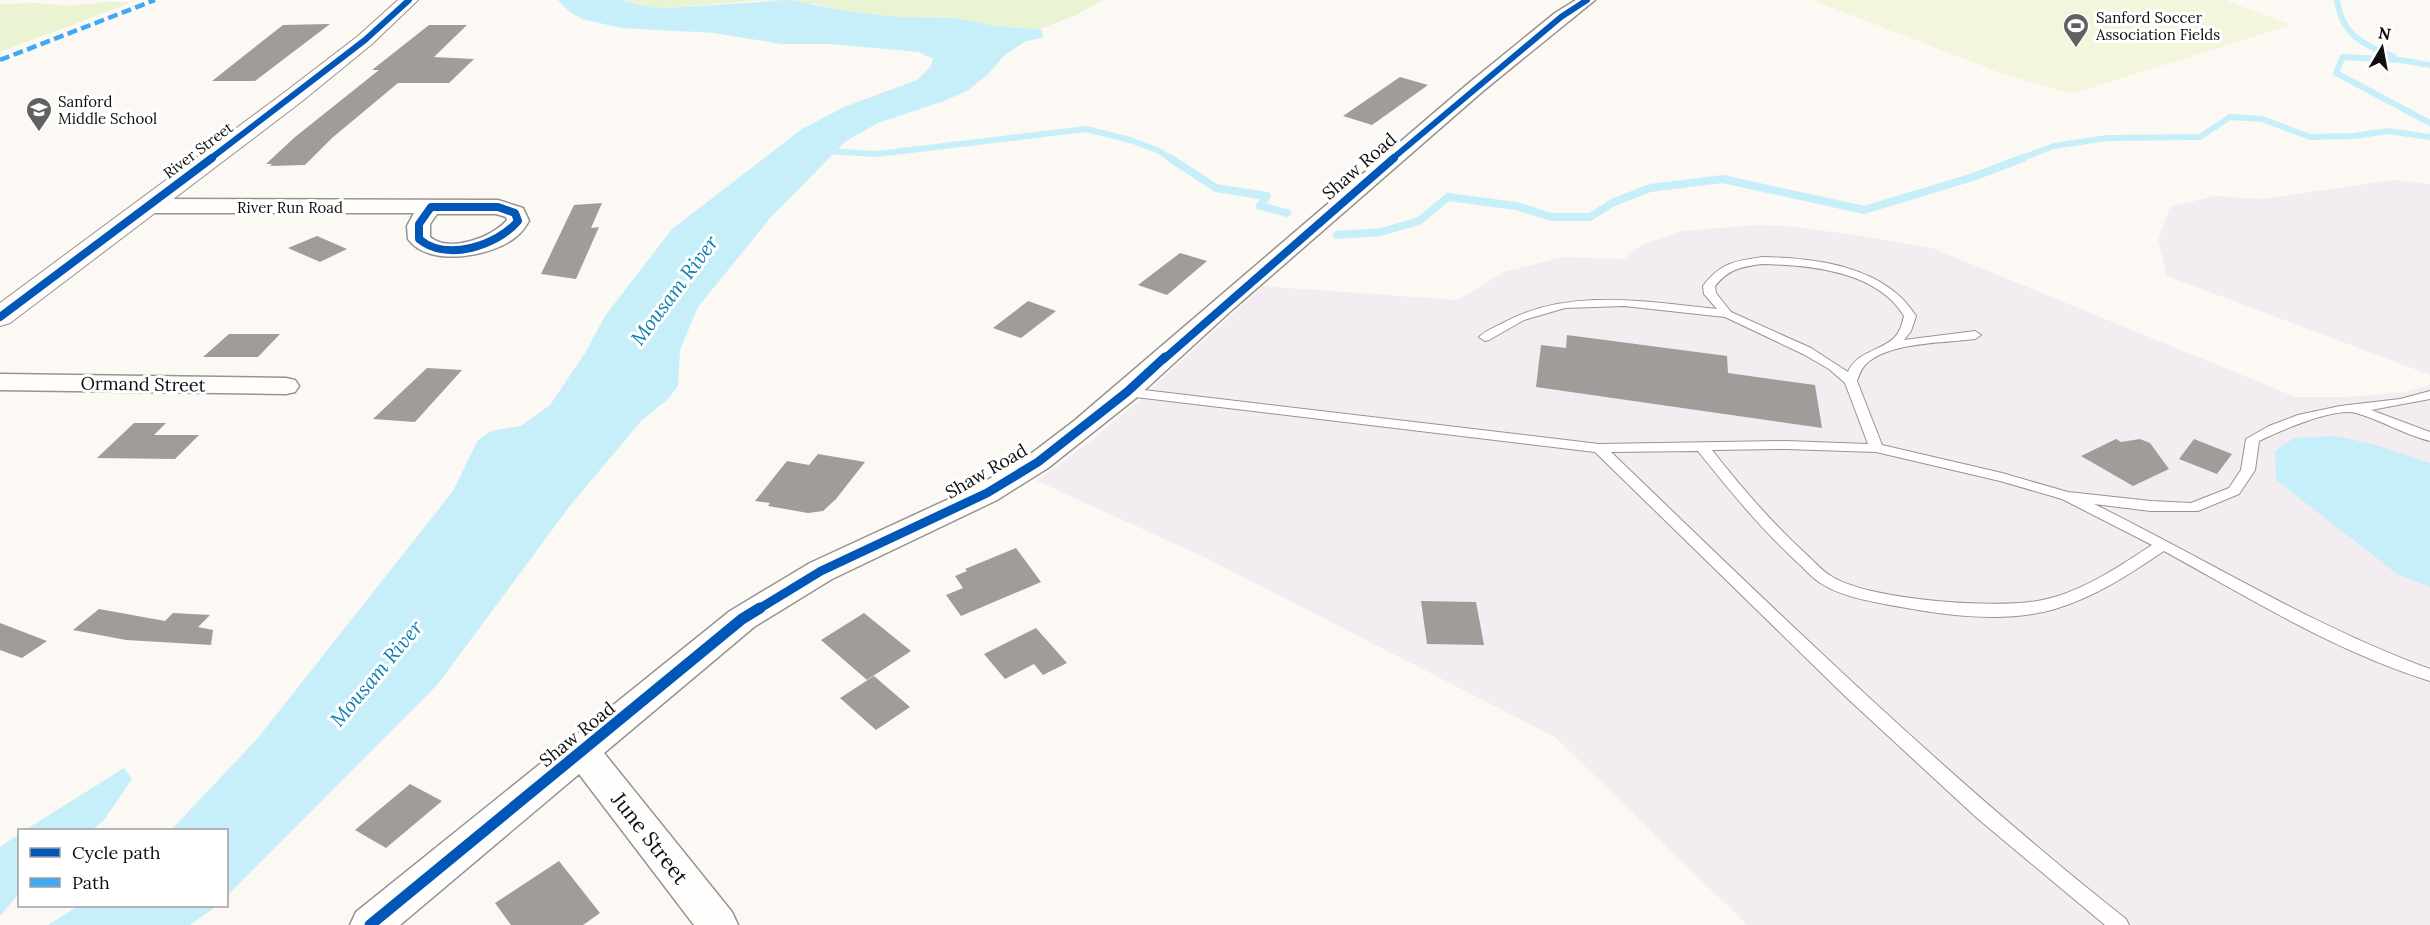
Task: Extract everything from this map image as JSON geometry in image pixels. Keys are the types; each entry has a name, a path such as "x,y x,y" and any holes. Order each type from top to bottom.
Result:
{"street":[{"name":"River Street","path":"0,317 315,79 409,0"},
{"name":"Shaw Road","path":"370,925 722,634 761,606 821,571 987,493 1038,462 1127,392 1224,304 1476,87 1561,17 1587,0"},
{"name":"River Run Road","path":"148,206 431,207"},
{"name":"Ormand Street","path":"0,382 286,386"},
{"name":"June Street","path":"582,751 718,925"}],"lane":[{"path":"1727,314 1710,294 1709,286 1719,274 1735,265 1766,260 1811,264 1851,274 1877,284 1896,296 1910,316 1904,335 1896,345"},
{"path":"1485,337 1520,318 1564,305 1624,303 1727,314 1807,351 1833,366 1851,381 1876,448"},
{"path":"1851,381 1854,369 1865,358 1896,345 1975,335"},
{"path":"1127,392 1599,448 1786,445 1876,448 2002,477 2067,496 2151,506 2193,508 2234,492 2248,470 2253,439 2309,416 2359,410 2430,395"},
{"path":"2359,410 2430,437"},
{"path":"1702,447 1745,501 1787,545 1828,581 1890,600 1993,611 2050,605 2108,581 2163,544"},
{"path":"1599,448 1916,752 2021,848 2119,925"},
{"path":"2067,496 2372,654 2430,675"}],"shaded area":[{"path":"2394,180 2430,184 2430,375 2167,276 2158,240 2170,207 2214,196 2261,199"},
{"path":"1756,225 1786,226 1856,235 1932,248 2296,397 2349,397 2405,392 2430,385 2430,925 1747,925 1555,737 1206,558 1037,481 1093,439 1139,400 1263,286 1458,300 1504,272 1563,257 1624,259 1643,244 1683,231"}],"green space":[{"path":"621,0 763,0 669,8 650,7"},
{"path":"763,0 1103,0 1076,15 1040,29 1001,27 956,18 898,17 847,11 816,4"},
{"name":"Sanford Soccer Association Fields","path":"1812,0 2225,0 2291,25 2071,94 2001,73"},
{"path":"129,2 0,52 0,4 36,3 68,6"}],"water":[{"name":"Mousam River","path":"558,0 621,0 649,7 669,8 789,0 847,11 898,17 956,18 1001,27 1040,29 1044,37 1024,42 1005,55 987,75 967,91 878,123 846,141 771,217 698,307 680,350 678,386 668,399 642,420 569,507 438,684 228,895 228,829 172,829 257,739 453,491 478,440 491,431 521,426 550,405 585,353 605,316 672,229 802,129 844,107 917,80 931,66 933,59 919,52 830,44 781,44 715,33 621,28 582,19 570,12"},
{"path":"2337,436 2379,446 2430,463 2430,587 2397,574 2276,480 2275,451 2294,438"},
{"path":"124,768 132,779 104,820 93,829 27,829"},
{"path":"18,835 18,895 0,916 0,847"},
{"path":"76,907 216,907 190,925 48,925"}],"building":[{"path":"330,24 255,81 212,81 283,25"},
{"path":"429,25 467,25 434,57 474,59 449,83 398,83 332,138 305,165 270,166 272,164 266,164 295,137 379,70 372,70"},
{"path":"1400,77 1428,85 1372,125 1343,116"},
{"path":"602,203 591,228 599,227 576,279 541,274 574,205"},
{"path":"317,236 347,249 320,262 288,248"},
{"path":"1180,253 1207,261 1167,295 1138,285"},
{"path":"1028,301 1056,311 1021,338 993,328"},
{"path":"229,334 280,334 258,357 203,357"},
{"path":"1567,335 1727,356 1728,373 1815,385 1822,428 1536,387 1541,345 1566,348"},
{"path":"427,368 462,370 415,422 373,419"},
{"path":"134,423 166,423 154,435 199,435 175,459 97,458"},
{"path":"2116,439 2121,442 2140,439 2150,443 2169,469 2133,486 2081,456"},
{"path":"2194,439 2232,454 2217,474 2179,459"},
{"path":"818,454 865,462 836,499 823,511 808,513 768,506 770,503 755,501 787,461 809,465"},
{"path":"1016,548 1041,582 961,616 946,595 963,588 955,576 967,571 965,569"},
{"path":"1421,601 1476,602 1484,645 1427,644"},
{"path":"99,609 165,621 173,613 210,615 198,627 213,630 211,645 126,640 73,630"},
{"path":"864,613 911,651 867,680 821,640"},
{"path":"0,623 47,641 22,658 0,650"},
{"path":"1036,628 1067,663 1043,675 1034,664 1005,679 984,654"},
{"path":"874,676 910,707 876,730 840,698"},
{"path":"410,784 442,801 386,848 355,830"},
{"path":"559,861 600,913 583,925 511,925 495,903"}],"waterway":[{"path":"2337,0 2349,30 2364,43 2394,57"},
{"path":"2430,65 2400,60 2343,57 2336,73 2430,123"},
{"path":"2019,159 2054,146 2107,138 2200,137 2230,117 2262,119 2310,137 2354,136 2388,131 2430,137"},
{"path":"823,151 877,154 1086,129 1130,140 1157,150 1172,159"},
{"path":"1170,158 1216,188 1267,196 1260,206 1287,213"},
{"path":"1337,235 1381,232 1419,221 1448,197 1516,206 1552,217 1590,217 1612,203 1650,188 1723,179 1864,210 1973,177 2023,158"}],"marked path":[{"path":"0,60 155,0"}],"cycle path":[{"path":"0,317 293,97 365,40 409,0"},
{"path":"370,925 742,619 821,571 987,493 1038,462 1127,392 1224,304 1476,87 1561,17 1587,0"},
{"path":"431,207 498,207 515,213 518,221 510,231 478,246 442,250 428,246 419,239 418,226 431,207"}],"place":[{"name":"Sanford Soccer Association Fields","path":"2076,49"},
{"name":"Sanford Middle School","path":"39,133"}]}
